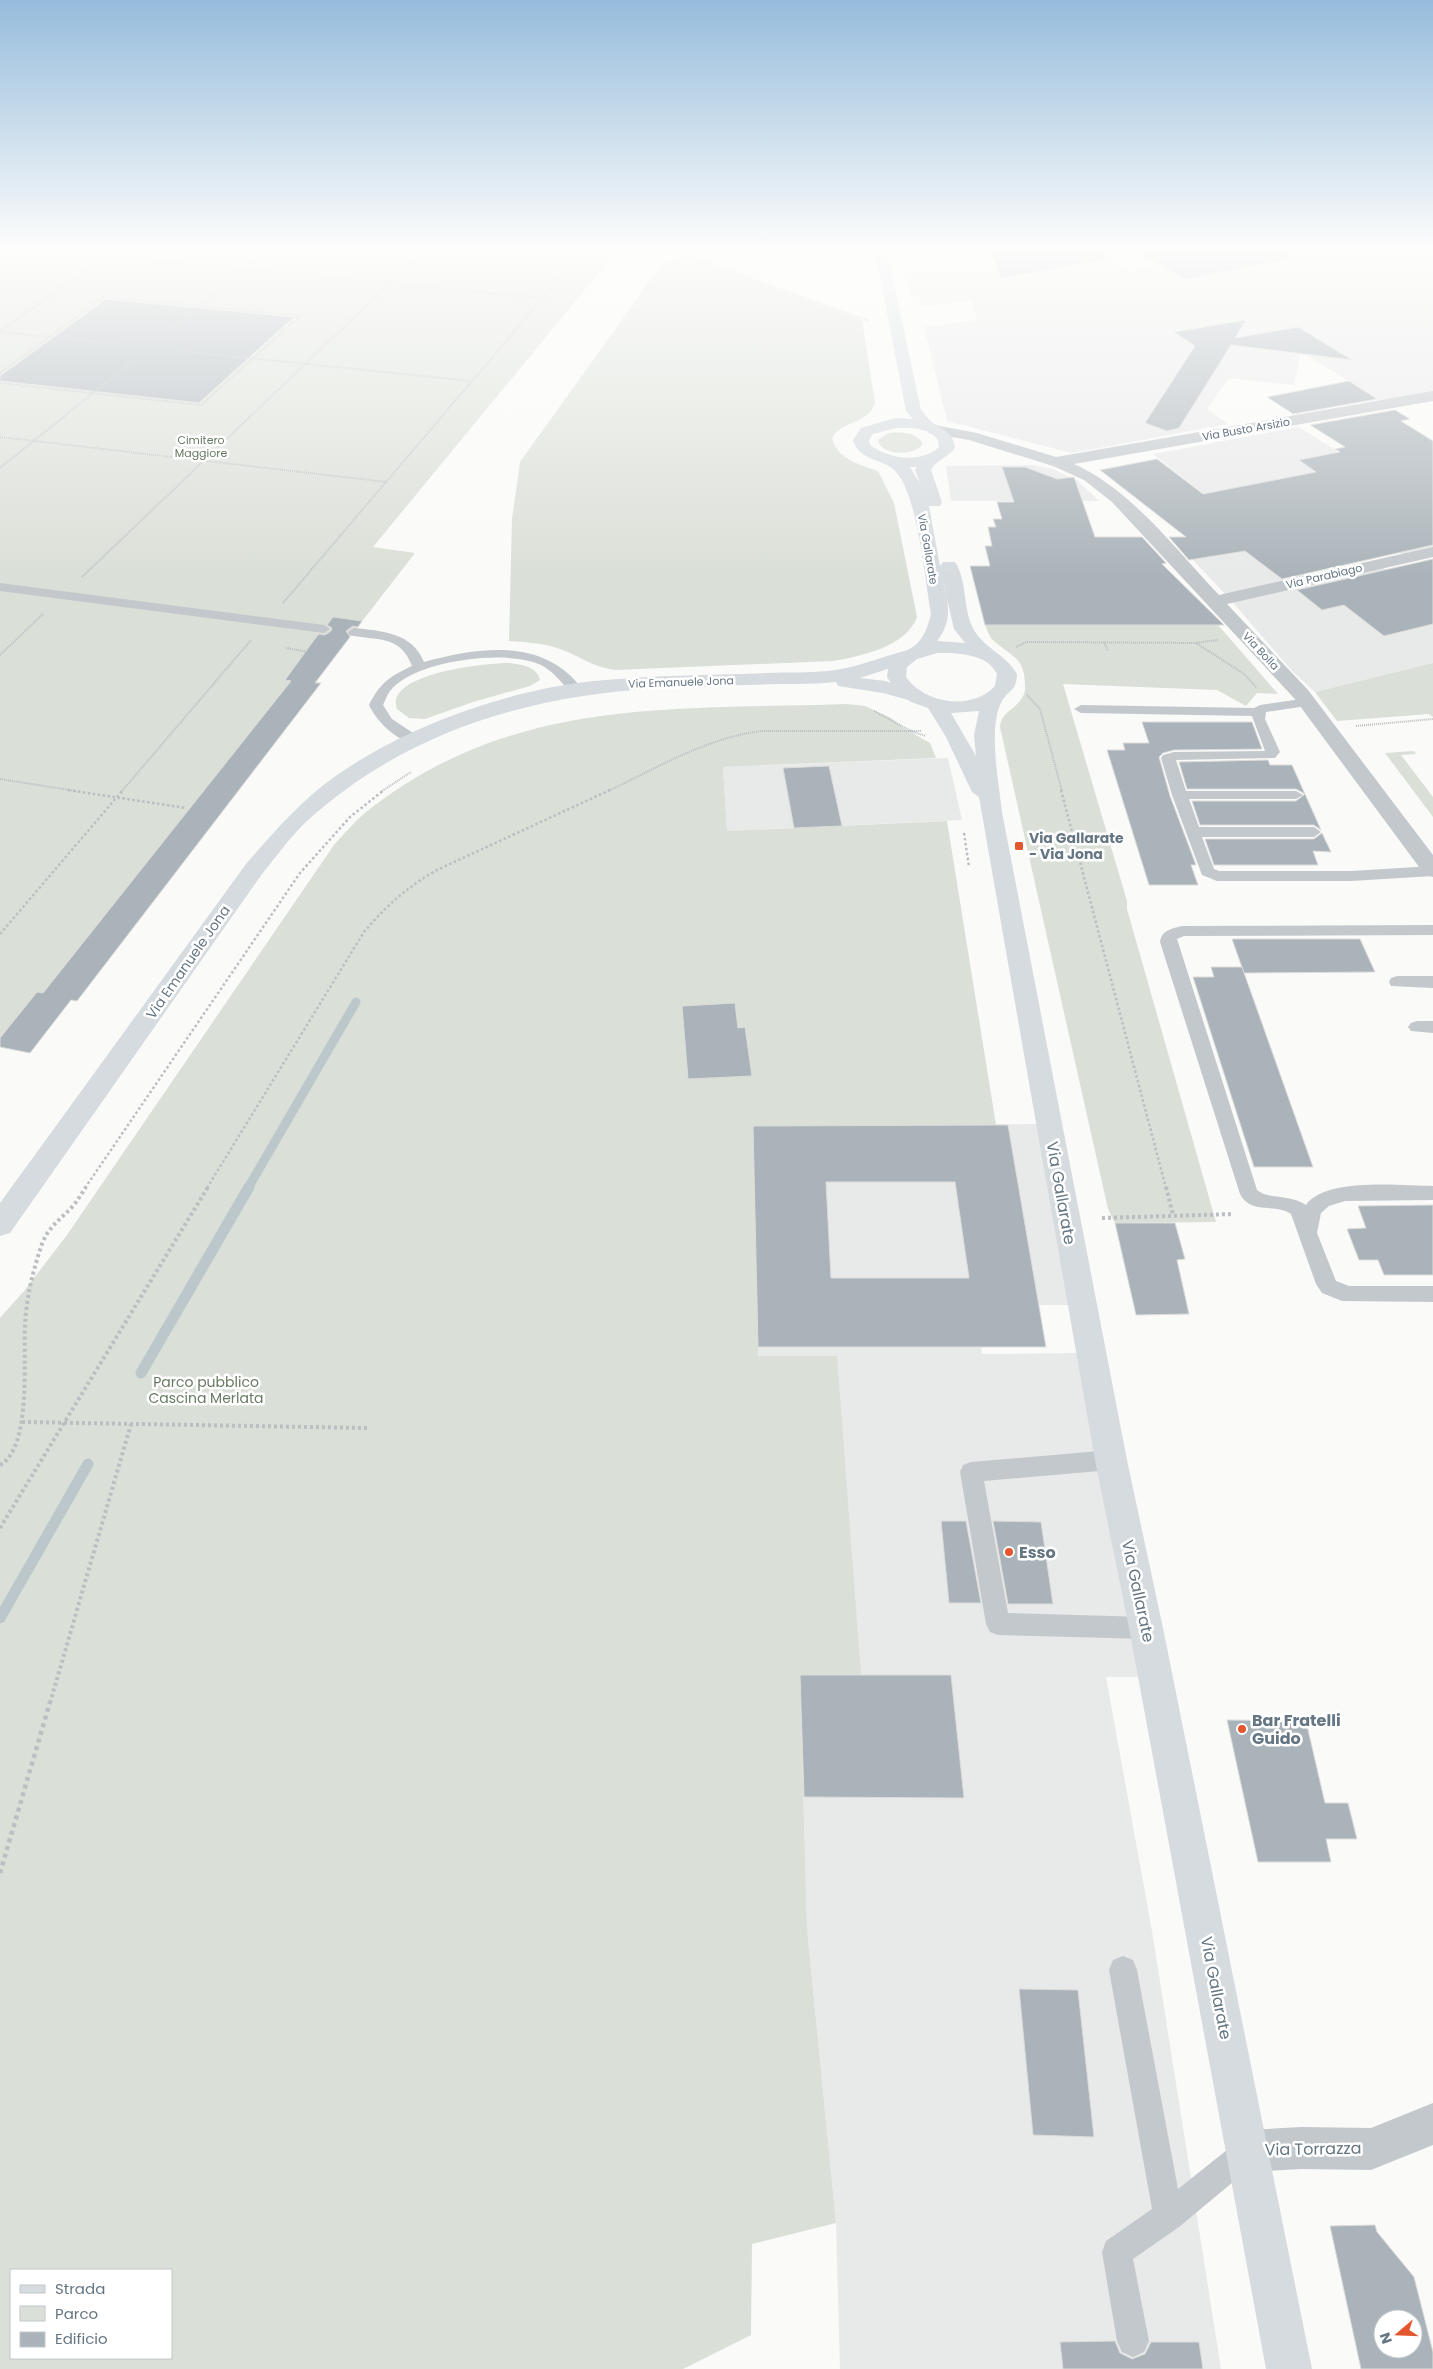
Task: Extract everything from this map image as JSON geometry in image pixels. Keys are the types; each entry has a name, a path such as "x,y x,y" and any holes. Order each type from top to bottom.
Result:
{"main road":[{"path":"884,425 895,405 887,357"},
{"name":"Via Gallarate","path":"903,357 914,411 932,428 944,435 948,442 947,448 934,457 923,470 934,501 963,629 986,654 999,662 1007,672 1008,683 1003,693 991,701 975,706 936,705 912,695 898,682 896,673 900,663 914,653 938,629 940,614 919,498 903,469 867,450 861,440 867,431 884,425 906,423 932,428"},
{"name":"Via Gallarate","path":"883,458 906,462 934,457"},
{"name":"Via Gallarate","path":"914,653 953,647 986,654"},
{"name":"Via Emanuele Jona","path":"0,1225 273,844 302,814 345,779 415,739 491,710 532,698 576,690 629,684 786,679 861,672 914,653"},
{"name":"Via Emanuele Jona","path":"786,679 863,683 912,695"},
{"name":"Via Gallarate","path":"991,701 984,735 991,812 1111,1460 1146,1628 1289,2369"},
{"name":"Via Gallarate","path":"936,705 956,738 991,812"}],"street":[{"name":"Via Busto Arsizio","path":"1059,463 1433,396"},
{"name":"Via Bolla","path":"932,428 971,436 1059,463 1090,477 1118,498 1216,601 1308,702 1433,870"},
{"name":"Via Bolla","path":"934,457 957,451 984,450 1059,463"},
{"name":"Via Parabiago","path":"1216,601 1433,552"},
{"name":"Via Torrazza","path":"1248,2151 1301,2148 1371,2149 1433,2124"}],"lane":[{"path":"0,587 266,623 324,629"},
{"path":"354,632 387,637 404,643 416,653 420,668"},
{"path":"415,739 392,727 382,718 376,705 382,690 390,682 420,668 480,655 514,654 530,656 552,665 576,690"},
{"path":"1081,709 1258,712 1262,708 1308,702"},
{"path":"1258,712 1258,719 1272,749 1272,754 1171,757 1168,761 1206,870 1213,875 1351,876 1433,870"},
{"path":"1179,795 1296,795"},
{"path":"1193,832 1314,832"},
{"path":"1433,930 1182,931 1169,936 1168,942 1246,1189 1258,1201 1286,1203 1295,1206 1302,1214 1323,1278 1329,1287 1335,1291 1349,1294 1433,1294"},
{"path":"1397,982 1433,982"},
{"path":"1308,1231 1310,1212 1329,1197 1353,1193 1433,1193"},
{"path":"1111,1460 971,1472 998,1624 1146,1628"},
{"path":"1123,1970 1168,2216"},
{"path":"1133,2341 1117,2252 1168,2216 1248,2151"}],"path":[{"path":"0,373 22,357"},
{"path":"238,357 472,381"},
{"path":"0,655 314,357"},
{"path":"0,934 493,357"},
{"path":"0,383 201,405 253,358"},
{"path":"0,468 132,362"},
{"path":"0,436 386,482"},
{"path":"1027,642 1195,643 1226,638"},
{"path":"1104,642 1108,651"},
{"path":"1195,643 1244,674 1274,706"},
{"path":"1025,692 1040,708 1174,1215"},
{"path":"870,709 886,715 916,735 930,736"},
{"path":"1348,727 1433,719"},
{"path":"0,1528 364,932 382,910 403,891 437,870 711,742 729,736 762,731 921,730"},
{"path":"0,1465 6,1462 22,1422 27,1388 25,1326 28,1299 45,1235 74,1206 246,950 311,858 332,834 368,801 418,768"},
{"path":"0,779 186,808"},
{"path":"964,834 969,868"},
{"path":"1102,1218 1246,1213 1258,1201"},
{"path":"22,1422 367,1428"},
{"path":"0,1873 131,1424"}],"shaded area":[{"path":"931,357 1300,357 1294,385 1229,378 1207,409 1228,424 1072,453 947,421"},
{"path":"1309,357 1433,357 1433,394 1384,403"},
{"path":"1299,427 1370,472 1433,459 1433,550 1405,556 1304,485 1215,503 1153,454"},
{"path":"1032,465 1053,469 1078,481 1099,501 951,501 946,466"},
{"path":"1268,543 1315,578 1378,564 1433,604 1433,663 1315,692 1293,672 1229,598 1188,555"},
{"path":"948,758 962,820 727,831 723,767"},
{"path":"1044,1124 1075,1305 976,1305 982,1354 1083,1353 1148,1677 1106,1677 1152,1931 1221,2369 840,2369 836,2223 807,1928 800,1675 837,1356 758,1356 753,1126"}],"green space":[{"name":"Cimitero Maggiore","path":"0,357 530,357 373,547 415,553 315,682 321,683 77,1001 71,1000 30,1053 0,1047"},
{"path":"596,357 868,357 875,403 872,410 861,419 836,432 832,438 844,456 878,471 894,503 917,617 903,636 893,643 869,653 833,661 615,670 592,664 554,647 509,641 512,519 520,462"},
{"path":"889,433 911,434 922,442 922,445 912,451 891,452 880,445 878,440"},
{"path":"985,625 1218,625 1278,694 1257,693 1246,706 1217,690 1063,684 1127,901 1127,909 1216,1222 1115,1223 1108,1209 1000,727 1004,716 1024,695 1025,678 1020,663 992,639"},
{"path":"509,663 532,669 540,680 530,686 473,702 425,719 409,718 397,709 397,697 406,687 421,679 440,672 460,668"},
{"path":"1433,663 1433,717 1429,714 1337,721 1315,692"},
{"name":"Parco pubblico Cascina Merlata","path":"847,704 865,706 891,718 905,729 930,743 936,758 723,767 727,831 947,821 996,1125 753,1126 758,1356 837,1356 861,1675 800,1676 807,1928 836,2223 752,2244 751,2335 683,2369 0,2369 0,1318 24,1291 67,1235 334,845 366,812 421,774 478,747 536,728 596,717 656,710"},
{"path":"1414,751 1416,754 1401,755 1433,797 1433,817 1385,753"}],"building":[{"path":"27,357 250,357 199,403 0,381 0,376"},
{"path":"1188,357 1224,357 1179,428 1167,431 1145,423"},
{"path":"1324,357 1346,357 1352,360"},
{"path":"1349,381 1377,399 1293,414 1267,397"},
{"path":"1395,410 1410,419 1401,421 1433,441 1433,545 1282,579 1245,551 1189,560 1169,537 1186,537 1100,470 1157,459 1203,494 1316,472 1299,460 1340,452 1335,449 1345,447 1310,425"},
{"path":"1002,467 1025,467 1057,479 1074,477 1095,537 1142,537 1166,563 1162,564 1224,625 985,625 970,566 990,566 985,546 992,546 988,527 996,527 993,519 1002,519 997,502 1014,502"},
{"path":"1433,559 1433,624 1384,636 1344,605 1322,610 1297,590"},
{"path":"333,617 362,621 358,627 353,626 346,631 350,637 315,683 321,683 77,1001 71,1000 30,1053 0,1047 0,1038 37,992 43,993 291,681 285,680 314,640 319,634 325,635 331,631 332,628 327,625"},
{"path":"1142,722 1252,722 1262,749 1174,750 1163,753 1159,757 1170,796 1196,865 1191,865 1198,885 1149,885 1107,750 1125,750 1123,743 1149,743"},
{"path":"1268,760 1270,765 1292,765 1305,794 1296,789 1187,789 1179,762"},
{"path":"829,766 842,826 794,828 783,768"},
{"path":"1305,794 1321,830 1314,825 1200,825 1192,801 1296,801"},
{"path":"1322,833 1331,852 1313,851 1318,865 1214,865 1205,839 1314,839"},
{"path":"1232,939 1360,939 1375,972 1244,973"},
{"path":"1211,967 1242,967 1313,1167 1254,1167 1193,977 1214,977"},
{"path":"735,1003 738,1028 745,1027 752,1076 688,1079 682,1006"},
{"path":"1008,1125 1046,1347 758,1347 753,1126","holes":["826,1182 955,1182 969,1278 831,1278"]},
{"path":"1433,1205 1433,1275 1384,1275 1378,1260 1359,1260 1347,1229 1366,1228 1358,1206"},
{"path":"1115,1223 1175,1223 1185,1259 1177,1260 1189,1314 1136,1315"},
{"path":"941,1521 966,1521 981,1603 949,1603"},
{"path":"993,1521 1041,1522 1053,1604 1008,1604"},
{"path":"800,1675 951,1675 964,1798 804,1797"},
{"path":"1227,1720 1306,1721 1325,1803 1348,1803 1357,1839 1326,1839 1331,1862 1258,1862"},
{"path":"1019,1989 1078,1990 1094,2137 1033,2135"},
{"path":"1375,2225 1377,2232 1414,2277 1422,2309 1373,2309 1373,2359 1423,2359 1423,2313 1433,2352 1433,2369 1361,2369 1330,2226"},
{"path":"1115,2341 1120,2353 1132,2359 1145,2354 1151,2342 1199,2342 1203,2369 1063,2369 1060,2342"}],"waterway":[{"path":"248,1188 356,1002"},
{"path":"141,1373 249,1187"},
{"path":"0,1618 88,1464"}],"place":[{"name":"Via Gallarate - Via Jona","path":"1019,846"},
{"name":"Esso","path":"1009,1552"},
{"name":"Bar Fratelli Guido","path":"1242,1729"}]}
